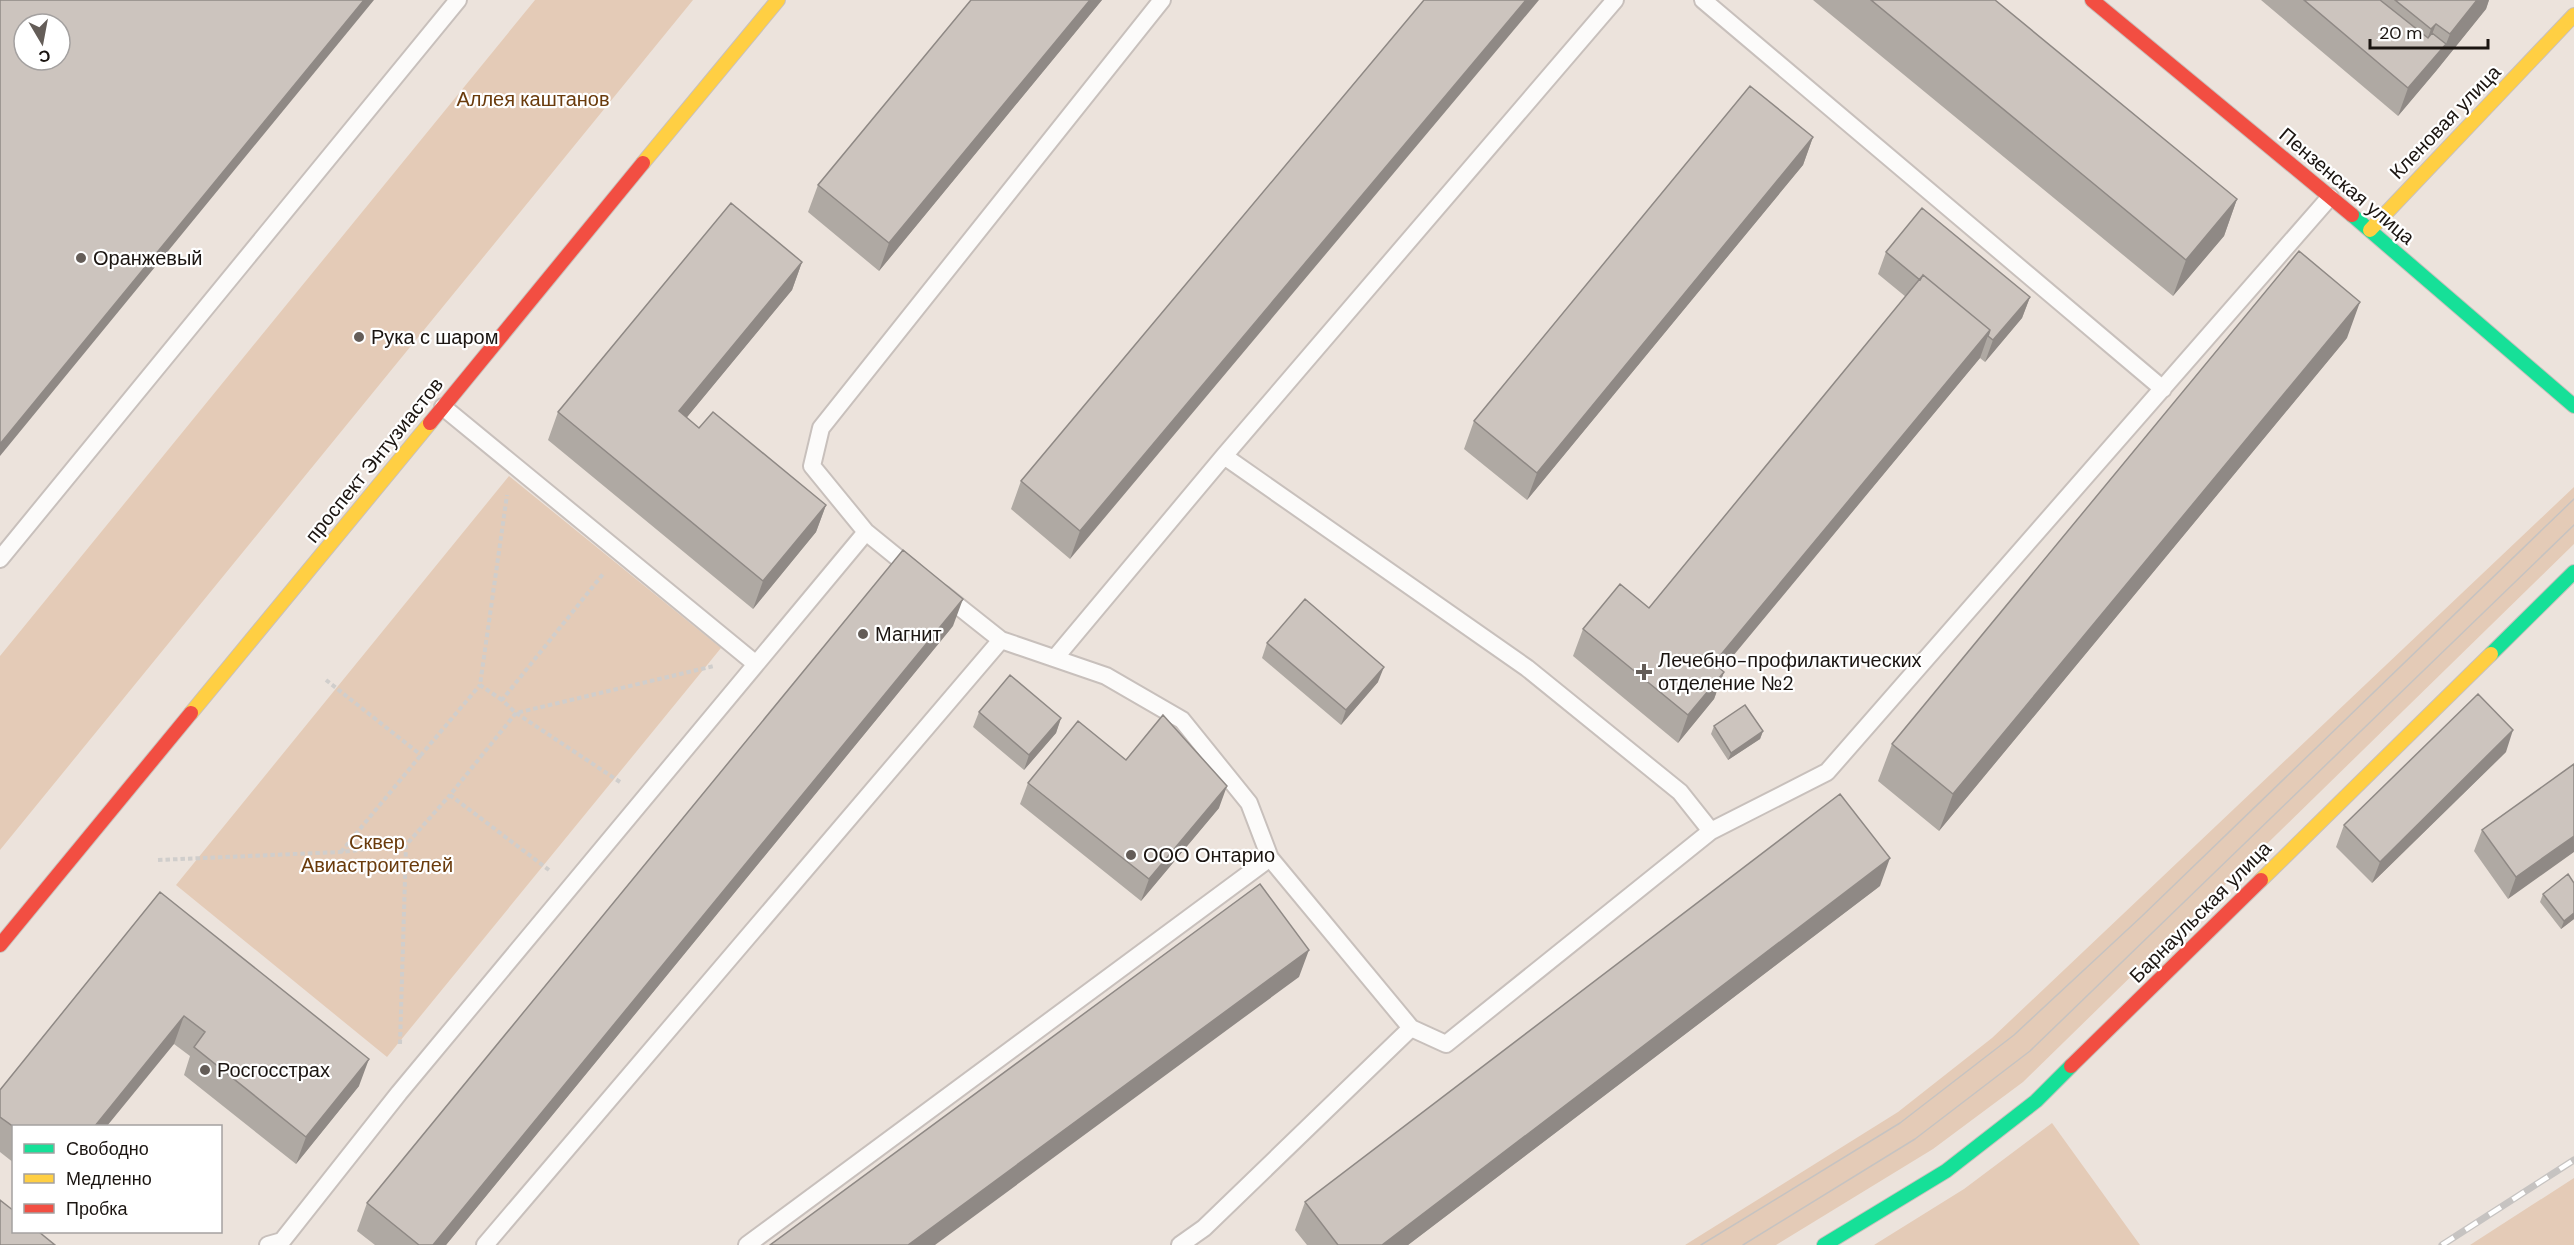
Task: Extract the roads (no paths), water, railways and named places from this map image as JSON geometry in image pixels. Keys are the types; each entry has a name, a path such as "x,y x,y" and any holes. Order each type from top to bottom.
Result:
{"street":[{"name":"проспект Энтузиастов","path":"0,945 778,0"},
{"name":"Пензенская улица","path":"2092,0 2370,230 2574,406"},
{"name":"Кленовая улица","path":"2370,230 2574,15"},
{"name":"Барнаульская улица","path":"1824,1245 1946,1171 2036,1101 2574,572"}],"lane":[{"path":"0,560 458,0"},
{"path":"1162,0 821,428 812,466 866,532 1001,640 1106,676 1182,720 1249,803 1270,858 1411,1028 1446,1044 1711,831 1827,772 2330,197"},
{"path":"1055,658 1224,456 1615,0"},
{"path":"1703,0 2163,390"},
{"path":"443,407 756,664"},
{"path":"1224,456 1527,668 1680,792 1711,831"},
{"path":"280,1244 399,1093 866,532"},
{"path":"485,1245 1001,640"},
{"path":"747,1245 1270,858"},
{"path":"1180,1245 1204,1228 1411,1028"}],"tram line":[{"path":"1701,1245 1900,1123 2014,1035 2141,917 2574,499"},
{"path":"1743,1245 1915,1139 2030,1051 2574,525"}],"railway":[{"path":"2442,1245 2574,1160"}],"place":[{"name":"Оранжевый","path":"81,258"},
{"name":"Рука с шаром","path":"359,337"},
{"name":"Магнит","path":"863,634"},
{"name":"Лечебно-профилактических отделение №2","path":"1644,672"},
{"name":"ООО Онтарио","path":"1131,855"},
{"name":"Росгосстрах","path":"205,1070"}],"park label":[{"name":"Аллея каштанов","path":"533,99"},
{"name":"Сквер Авиастроителей","path":"377,854"}]}
